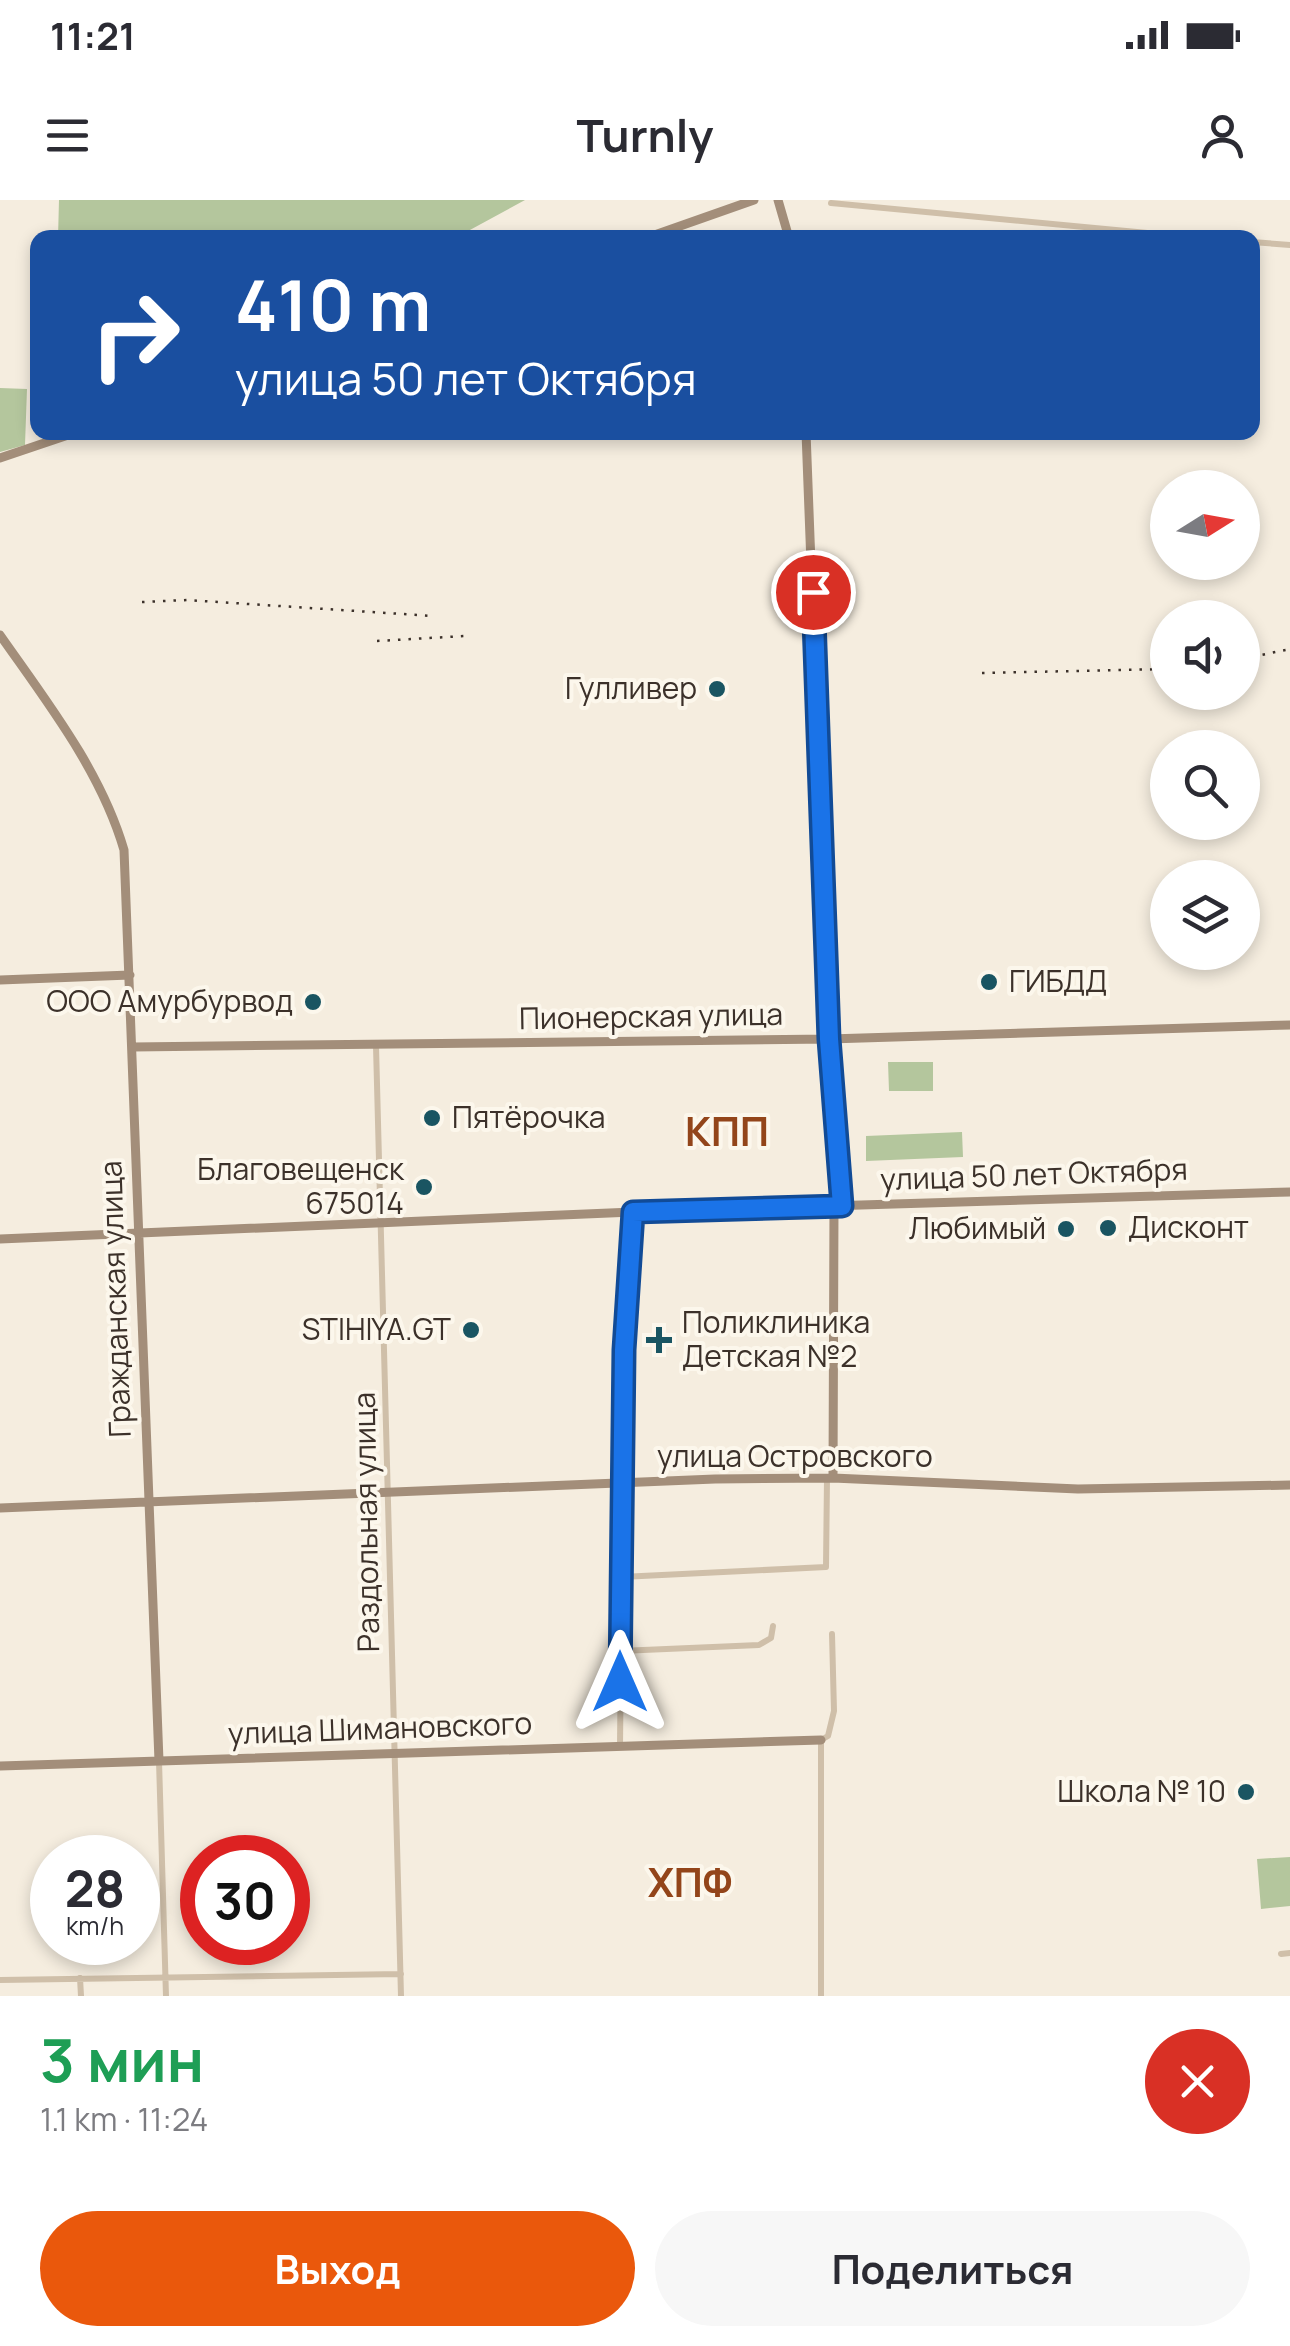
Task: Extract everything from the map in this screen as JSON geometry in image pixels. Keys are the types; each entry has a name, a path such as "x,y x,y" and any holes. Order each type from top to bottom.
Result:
{"street":[{"path":"669,230 754,200"},
{"path":"778,200 787,230"},
{"path":"830,202 1118,230"},
{"path":"1260,243 1290,245"},
{"path":"0,458 53,440"},
{"path":"621,1577 826,1568 838,1206 806,440"},
{"name":"Гражданская улица","path":"0,635 55,713 117,824 127,872 166,1996"},
{"path":"0,980 130,975"},
{"name":"Пионерская улица","path":"132,1048 829,1039 1290,1025"},
{"name":"Раздольная улица","path":"376,1046 401,1996"},
{"name":"улица 50 лет Октября","path":"0,1240 633,1212 1290,1192"},
{"path":"620,1746 622,1482 633,1212"},
{"name":"улица Островского","path":"0,1508 622,1482 830,1478 1078,1489 1290,1485"},
{"path":"620,1650 760,1645 771,1638 773,1626"},
{"path":"821,1996 821,1740 828,1736 834,1711 832,1634"},
{"name":"улица Шимановского","path":"0,1766 821,1740"},
{"path":"0,1980 400,1974"},
{"path":"80,1978 81,1996"}],"green space":[{"path":"59,200 525,200 470,230 58,230"},
{"path":"0,388 27,389 25,445 0,452"},
{"path":"888,1062 933,1062 933,1091 889,1091"},
{"path":"962,1132 963,1157 866,1161 866,1136"},
{"path":"1290,1857 1290,1906 1261,1909 1257,1859"}],"railway":[{"path":"142,602 187,600 433,616"},
{"path":"377,641 464,636"},
{"path":"1260,655 1290,649"},
{"path":"982,673 1150,669"}],"place":[{"name":"Гулливер","path":"717,689"},
{"name":"ГИБДД","path":"989,982"},
{"name":"ООО Амурбурвод","path":"313,1002"},
{"name":"Пятёрочка","path":"432,1118"},
{"name":"Благовещенск 675014","path":"424,1187"},
{"name":"Дисконт","path":"1108,1228"},
{"name":"Любимый","path":"1066,1229"},
{"name":"STIHIYA.GT","path":"471,1330"},
{"name":"Поликлиника Детская №2","path":"659,1340"},
{"name":"Школа № 10","path":"1246,1792"}],"district":[{"name":"КПП","path":"727,1132"},
{"name":"ХПФ","path":"690,1883"}],"route":[{"path":"620,1682 624,1350 633,1212 842,1206 829,1039 813,592"}]}
